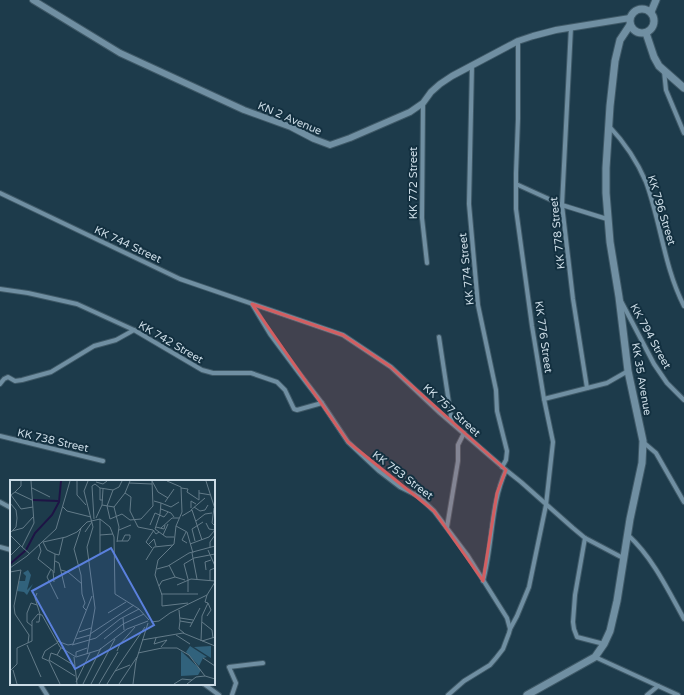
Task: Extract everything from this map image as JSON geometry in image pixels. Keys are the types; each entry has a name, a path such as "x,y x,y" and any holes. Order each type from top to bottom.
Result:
{"main road":[{"path":"651,12 656,0"},
{"path":"639,9 645,9 651,12 654,17 654,24 651,30 646,33 636,32 630,21 633,12 639,9"},
{"name":"KK 35 Avenue","path":"526,695 595,657 604,644 610,631 642,463 643,441 628,371 619,297 607,219 606,168 610,106 617,52 622,36 630,21"},
{"path":"646,33 656,61 664,71 684,88"}],"street":[{"name":"KN 2 Avenue","path":"33,0 120,53 244,110 291,127 314,139 330,145 410,112 423,103 431,92 440,84 472,64 518,41 533,36 571,28 630,21"},
{"name":"KK 778 Street","path":"571,28 562,205 573,299 587,388"},
{"name":"KK 776 Street","path":"510,629 529,587 546,505 553,442 532,326 516,209 518,41"},
{"name":"KK 774 Street","path":"472,64 469,204 478,305 496,390 497,410 507,451 504,469 497,493 489,554 483,581"},
{"path":"664,71 666,90 684,133"},
{"name":"KK 772 Street","path":"423,103 422,218 427,263"},
{"name":"KK 796 Street","path":"609,126 625,143 646,183 674,282 684,306"},
{"path":"516,184 562,205 607,219"},
{"name":"KK 744 Street","path":"0,194 180,279 252,304"},
{"name":"KK 742 Street","path":"0,288 77,304 134,330 202,370 213,372 251,373 277,382 285,390 294,409 297,410 322,403"},
{"name":"KK 794 Street","path":"619,297 654,364 667,382 684,400"},
{"name":"KK 757 Street","path":"252,304 343,335 391,367 504,469 585,538 624,558"},
{"name":"KK 753 Street","path":"252,304 270,334 322,403 348,442 379,471 400,487 418,496 441,518 468,556 503,611 510,629"},
{"path":"0,384 8,377 15,381 51,372 94,346 116,340 134,330"},
{"path":"439,337 452,423"},
{"path":"544,399 607,383 628,371"},
{"path":"447,527 458,462 458,445 464,433"},
{"name":"KK 738 Street","path":"0,436 103,461"},
{"path":"643,441 656,453 684,502"},
{"path":"0,502 10,507"},
{"path":"628,535 639,545 656,569 684,619"},
{"path":"585,538 575,595 573,622 574,629 577,637 604,644"},
{"path":"0,547 10,550"},
{"path":"448,695 464,681 490,665 503,649 510,629"},
{"path":"595,657 678,695"},
{"path":"232,695 236,683 229,667 262,663"},
{"path":"41,685 47,695"},
{"path":"205,685 219,695"},
{"path":"647,695 658,686"}],"highlighted area":[{"path":"252,304 343,335 391,367 506,470 497,493 483,581 434,511 348,442"}]}
